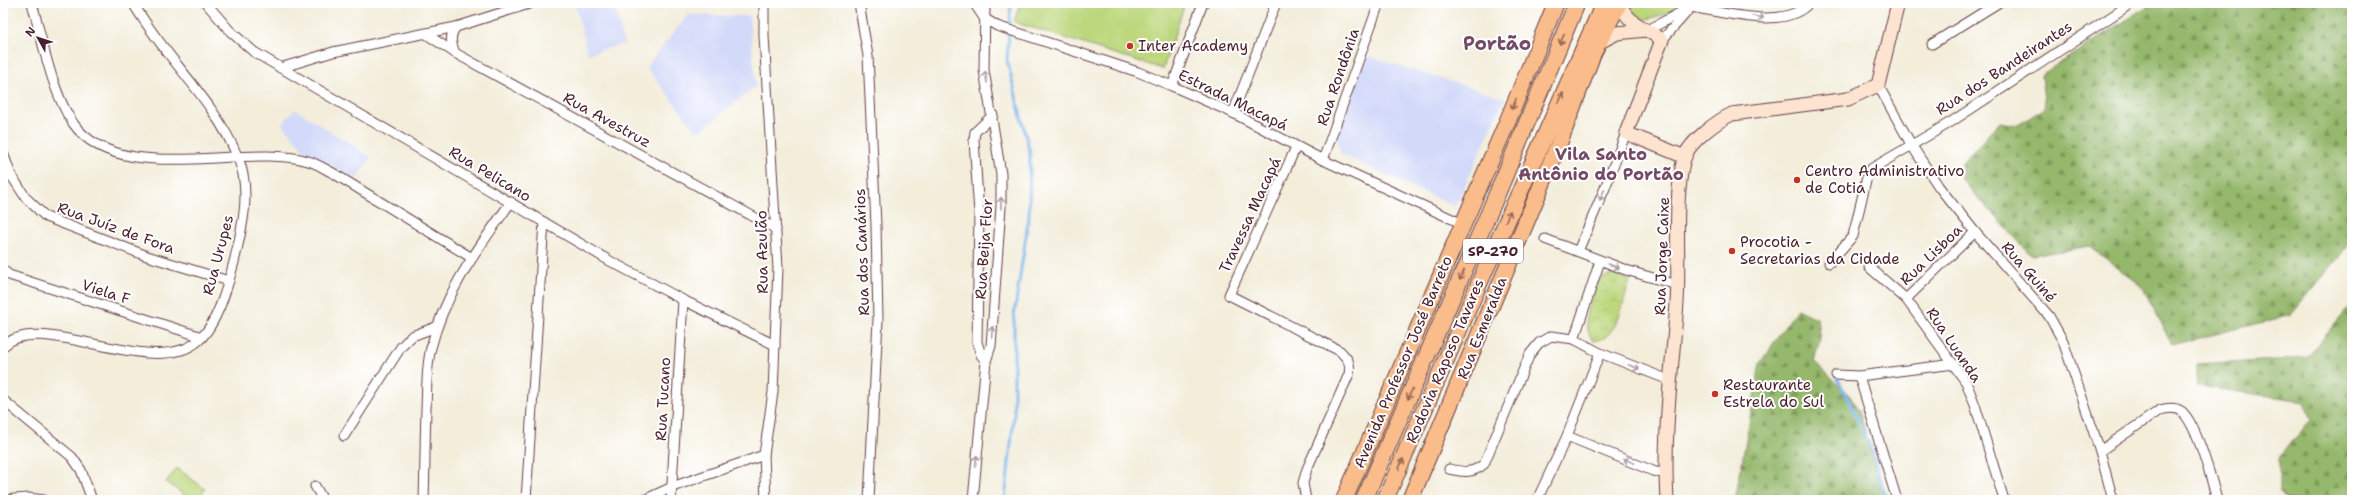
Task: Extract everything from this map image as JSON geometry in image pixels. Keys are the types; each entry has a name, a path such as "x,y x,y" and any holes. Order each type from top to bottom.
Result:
{"highway":[{"name":"Avenida Professor José Barreto","path":"1344,500 1556,3"},
{"name":"Rodovia Raposo Tavares","path":"1364,500 1492,206 1577,3"},
{"name":"Rodovia Raposo Tavares","path":"1386,500 1481,279 1604,3"},
{"path":"1598,44 1619,3"},
{"name":"Rua Esmeralda","path":"1410,500 1558,146 1598,44"},
{"path":"1402,500 1437,438"}],"main road":[{"path":"1619,3 1626,16 1635,25 1648,30 1662,40 1626,133 1685,156 1703,133 1718,120 1732,114 1848,99 1878,85 1898,3"},
{"path":"1598,44 1617,33 1648,30"},
{"name":"Rua Jorge Caixe","path":"1667,500 1665,474 1669,380 1677,285 1680,196 1685,156"}],"street":[{"path":"32,3 61,102 73,124 92,142 113,152 156,160 281,157 308,161 333,173 472,258"},
{"name":"Rua Urupes","path":"3,347 20,337 39,336 63,338 116,350 158,354 183,349 202,337 211,325 229,281 242,227 245,199 243,174 238,158 221,124 133,3"},
{"name":"Rua Pelicano","path":"206,3 230,31 254,52 280,68 544,222 683,300 775,345"},
{"path":"280,68 333,52 456,27 532,3"},
{"name":"Rua Azulão","path":"764,3 764,36 778,268 773,392 764,455 766,500"},
{"name":"Rua dos Canários","path":"860,3 868,56 876,225 878,320 869,500"},
{"path":"974,3 984,18"},
{"name":"Rua Beija Flor","path":"973,500 986,361 991,346 1001,207 1000,159 984,70 985,3"},
{"path":"1172,86 1203,3"},
{"path":"1233,114 1276,3"},
{"name":"Rua Rondônia","path":"1323,160 1379,3"},
{"path":"1648,30 1693,5 1767,19 1789,16 1809,3"},
{"path":"1932,44 1998,3"},
{"name":"Rua dos Bandeirantes","path":"1829,263 1853,236 1869,172 1912,146 2132,3"},
{"path":"1662,40 1693,5"},
{"name":"Estrada Macapá","path":"984,18 998,26 1016,33 1138,72 1172,86 1233,114 1323,160 1463,224"},
{"path":"455,53 451,46 451,34 456,27"},
{"name":"Rua Avestruz","path":"426,34 455,53 776,229"},
{"name":"Rua Guiné","path":"1878,85 1912,146 1939,187 1975,232 2049,316 2062,341 2100,451 2113,500"},
{"path":"986,361 981,355 977,342 979,213 974,140 978,128 993,115"},
{"path":"1578,251 1605,188 1626,133"},
{"name":"Travessa Macapá","path":"1296,147 1229,295 1340,351 1348,359 1350,365 1349,374 1307,469 1304,483 1305,497"},
{"name":"Rua Juíz de Fora","path":"3,153 11,175 26,198 46,216 147,256 229,281"},
{"path":"424,500 427,377 430,350 436,327 445,305 472,258 510,202"},
{"path":"526,500 544,222"},
{"name":"Rua Lisboa","path":"1906,299 1975,232"},
{"path":"1545,239 1600,261 1677,285"},
{"path":"1574,339 1600,261"},
{"name":"Rua Luanda","path":"1869,267 1906,299 1926,330 1954,364 1966,382 1975,404 2004,500"},
{"name":"Viela F","path":"3,270 8,275 202,337"},
{"name":"Rua Tucano","path":"671,500 683,300"},
{"path":"344,436 401,347 412,336 436,327"},
{"path":"1449,469 1467,473 1477,470 1484,464 1530,354 1539,343 1551,336 1574,339 1600,353 1669,380"},
{"path":"1537,500 1566,436 1600,353"},
{"path":"1836,375 1859,376 1954,364"},
{"path":"1859,376 1897,500"},
{"path":"3,400 72,457 81,470 92,500"},
{"path":"2100,451 2160,410 2170,408 2181,411 2190,422 2217,500"},
{"path":"1566,436 1665,474"},
{"path":"644,500 672,488 764,455"},
{"path":"316,486 323,500"},
{"path":"3,500 28,498 44,500"}],"shaded area":[{"path":"583,3 614,3 624,44 588,54 575,5"},
{"path":"688,15 749,16 756,86 698,133 646,67"},
{"path":"1364,55 1505,98 1455,207 1341,154 1337,139"},
{"path":"295,109 371,157 356,179 303,149 282,124"}],"green space":[{"name":"Inter Academy","path":"1020,3 1185,3 1163,69 1014,22"},
{"path":"1631,3 1686,3 1663,15 1638,19 1630,12"},
{"path":"2153,3 2352,3 2352,241 2291,315 2172,345 2142,286 2089,246 2032,256 1961,179 1962,163 2000,122 2018,125 2045,108 2041,75"},
{"path":"1613,274 1630,280 1622,308 1619,318 1609,334 1602,339 1593,341 1589,333 1586,317 1590,302 1601,278"},
{"path":"2352,304 2352,500 2287,500 2279,492 2279,457 2311,420 2304,401 2197,386 2197,365 2307,358"},
{"path":"1797,309 1817,319 1820,340 1814,361 1850,396 1859,411 1886,500 1735,500 1760,363"},
{"path":"177,468 205,489 197,500 191,500 166,482"}],"waterway":[{"path":"1005,500 1014,415 1014,316 1029,216 1030,153 1007,60 1011,3"},
{"path":"1837,377 1870,446 1887,500"}],"place":[{"name":"Inter Academy","path":"1130,46"},
{"name":"Centro Administrativo de Cotia","path":"1797,180"},
{"name":"Procotia - Secretarias da Cidade","path":"1732,251"},
{"name":"Restaurante Estrela do Sul","path":"1715,394"}],"district":[{"name":"Portão","path":"1497,43"},
{"name":"Vila Santo Antônio do Portão","path":"1601,164"}]}
